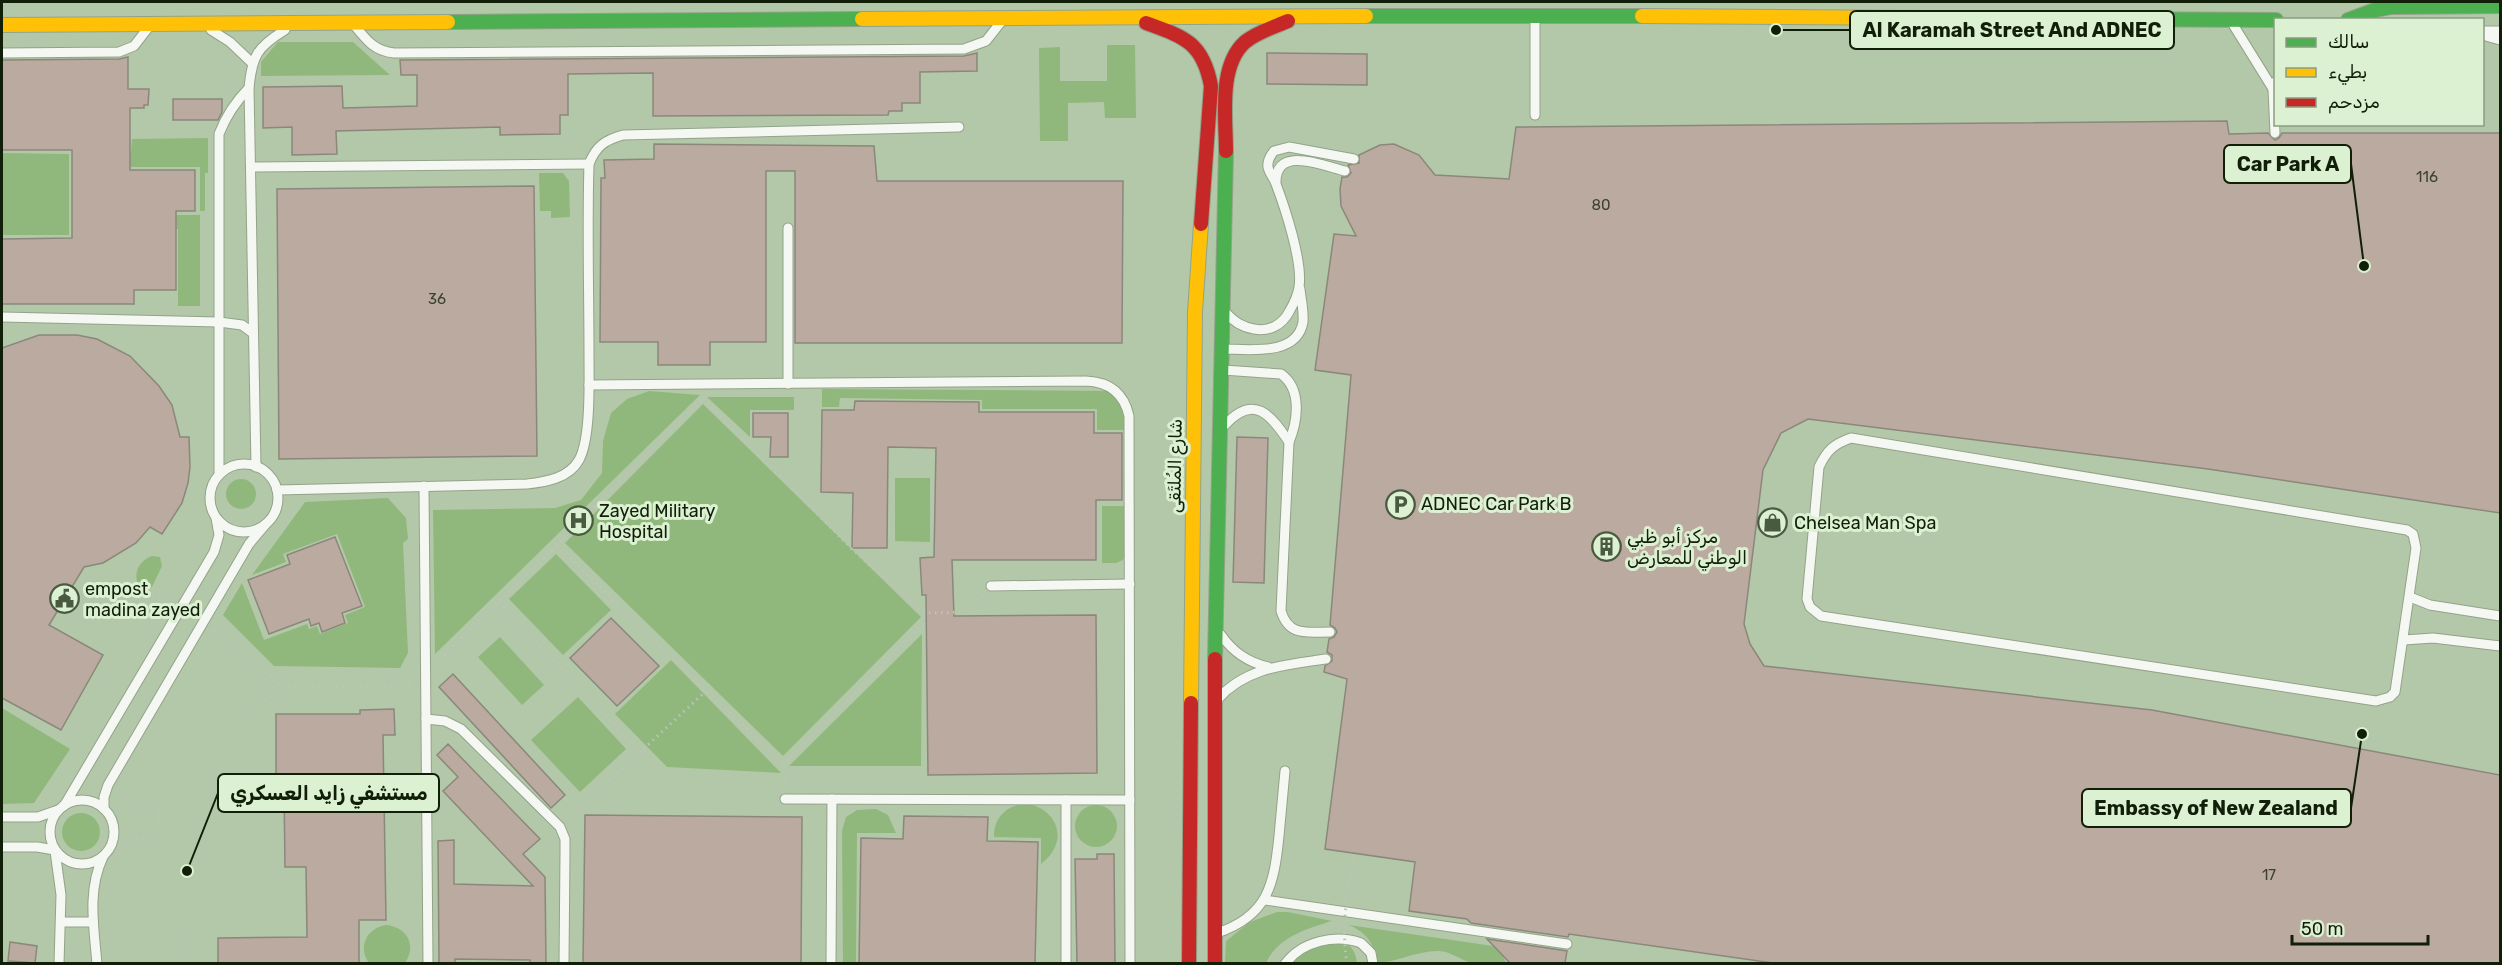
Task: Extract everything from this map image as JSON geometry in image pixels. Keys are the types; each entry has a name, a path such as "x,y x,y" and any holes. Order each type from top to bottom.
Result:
{"street":[{"path":"2353,18 2391,7 2500,6"},
{"path":"2,24 202,25 352,22 1535,15 2274,20"},
{"name":"شارع المُلتَقى","path":"1215,963 1214,704 1219,431 1207,369 1207,349 1222,308 1225,114 1228,66 1240,46 1249,38 1303,16"},
{"name":"شارع المُلتَقى","path":"1130,17 1188,39 1198,47 1209,70 1207,369 1189,963"},
{"path":"2484,21 2500,21"}],"lane":[{"path":"1535,15 1535,116"},
{"path":"352,22 373,47 382,52 394,53 964,49 986,41 1004,18"},
{"path":"2208,18 2254,30"},
{"path":"256,467 249,88 251,62 273,38 298,23"},
{"path":"2,53 119,52 134,46 150,24"},
{"path":"202,25 230,42 251,62"},
{"path":"2234,26 2274,85"},
{"path":"2484,33 2500,31"},
{"path":"2484,34 2500,40"},
{"path":"59,963 62,922 60,873 49,834 53,817 61,808 214,552 219,535 210,496 219,475 219,134 225,117 249,88"},
{"path":"2275,126 2275,133"},
{"path":"277,490 542,483 569,471 579,460 583,447 589,385 589,164 593,153 601,144 623,135 959,128"},
{"path":"1207,349 1283,346 1293,340 1303,322 1296,253 1275,182 1268,168 1270,156 1278,148 1289,147 1354,159"},
{"path":"1275,182 1276,171 1280,165 1290,160 1346,171"},
{"path":"252,167 589,164"},
{"path":"788,228 788,384"},
{"path":"1222,308 1240,325 1259,330 1271,328 1281,323 1287,315 1299,286"},
{"path":"2,317 219,322 242,325 253,333"},
{"path":"1207,369 1281,374 1287,379 1295,395 1295,427 1289,442 1281,611 1284,621 1298,632 1329,633"},
{"path":"589,385 1086,381 1111,386 1126,404 1130,416 1130,963"},
{"path":"1219,431 1233,416 1243,411 1257,409 1269,415 1289,442"},
{"path":"1851,438 1864,439 2400,529 2413,534 2416,541 2404,640 2395,692 2390,697 2376,701 1821,616 1810,607 1807,599 1819,466 1826,453 1836,444 1851,438"},
{"path":"104,809 104,796 108,784 249,544 276,509 277,490 266,472 256,467 236,466 219,475"},
{"path":"424,486 428,963"},
{"path":"216,518 231,530 243,532 265,525"},
{"path":"991,586 1130,584"},
{"path":"2410,597 2430,606 2500,616"},
{"path":"1216,626 1221,636 1237,654 1270,668"},
{"path":"2404,640 2433,638 2500,646"},
{"path":"1214,704 1239,681 1270,668 1326,660"},
{"path":"426,719 446,721 460,729 560,827 565,839 566,852 564,963"},
{"path":"1215,934 1246,919 1265,900 1270,889 1276,866 1286,771"},
{"path":"785,799 1130,800"},
{"path":"831,963 832,799"},
{"path":"2,817 38,817 79,800 88,801 104,809 111,818 114,836 95,882 93,922 97,963"},
{"path":"1066,800 1066,963"},
{"path":"2,847 37,847 55,851 69,862 78,865 96,862 104,857"},
{"path":"1265,900 1567,944"},
{"path":"62,922 93,922"},
{"path":"1285,963 1307,945 1328,940 1361,943 1371,953 1373,963"}],"path":[{"path":"426,673 703,399 852,549 923,612 967,612 991,586"},
{"path":"557,545 784,764 785,799"},
{"path":"499,602 641,753"},
{"path":"784,764 924,623 923,612"},
{"path":"204,621 282,687"},
{"path":"250,711 282,687 426,686"},
{"path":"560,827 706,691"},
{"path":"108,784 135,804 159,805 158,827"},
{"path":"113,868 127,842 137,837 158,837"},
{"path":"1347,963 1344,946 1344,911 1354,853"},
{"path":"188,940 197,963"}],"green space":[{"path":"278,42 353,42 390,75 261,76 261,62"},
{"path":"1107,45 1135,45 1136,118 1105,118 1104,102 1068,103 1068,141 1040,141 1039,48 1060,47 1060,81 1107,81"},
{"path":"208,138 205,211 200,211 200,167 73,167 73,152 131,152 132,139"},
{"path":"2,153 69,154 69,235 2,235"},
{"path":"539,173 563,173 569,181 570,217 551,218 551,211 540,211"},
{"path":"115,215 200,215 200,306 178,306 178,229 115,229"},
{"path":"822,389 1109,391 1124,405 1128,430 1097,430 1097,409 982,409 982,400 840,398 839,407 822,407"},
{"path":"649,391 700,395 435,654 433,510 555,508 581,500 602,473 603,441 611,413 627,399"},
{"path":"707,397 794,397 794,410 750,410 750,437"},
{"path":"703,404 921,617 783,756 565,543"},
{"path":"895,478 930,478 930,542 895,541"},
{"path":"241,479 247,480 255,488 255,500 247,508 241,509 235,508 227,500 226,494 227,488 235,480"},
{"path":"388,498 406,518 408,539 403,543 408,653 400,668 274,666 223,615 242,583 264,640 307,624 309,629 317,626 320,634 348,623 345,615 365,607 337,534 283,554 286,562 252,575 305,502"},
{"path":"1102,506 1126,506 1126,552 1123,560 1116,563 1102,563"},
{"path":"556,554 611,610 563,655 509,599"},
{"path":"152,556 160,557 162,566 152,587 141,589 136,574 143,561"},
{"path":"922,634 921,766 789,766"},
{"path":"500,637 544,685 522,705 478,657"},
{"path":"671,660 781,773 667,767 615,714"},
{"path":"578,697 626,749 580,792 531,740"},
{"path":"2,708 70,749 34,803 2,804"},
{"path":"1026,803 1047,813 1057,828 1058,837 1055,847 1050,856 1041,864 1041,838 994,837 996,824 1002,814"},
{"path":"1096,805 1111,811 1117,826 1111,841 1096,847 1081,841 1075,826 1081,811"},
{"path":"876,809 888,815 896,833 857,833 856,963 843,963 842,831 846,817 857,810"},
{"path":"81,813 94,819 100,832 94,845 81,851 68,845 62,832 68,819"},
{"path":"1277,912 1332,921 1285,940 1271,954 1266,963 1225,964 1226,941 1250,922"},
{"path":"386,925 400,929 408,938 410,950 405,963 369,963 366,957 364,945 369,934"},
{"path":"1349,925 1493,946 1503,956 1506,963 1473,963 1438,951 1374,963 1372,944 1365,935"},
{"path":"1331,936 1347,943 1354,952 1357,964 1290,964 1316,939"}],"building":[{"path":"977,53 977,71 920,72 920,103 902,103 902,111 889,111 888,115 653,116 653,73 568,74 568,115 560,115 560,134 500,135 500,127 336,131 337,154 292,155 292,127 263,128 263,87 342,86 343,108 417,106 417,75 401,75 400,60 964,56"},
{"path":"1267,53 1367,54 1367,85 1267,84"},
{"path":"128,57 128,89 149,89 148,105 144,105 144,108 130,108 130,170 195,170 195,211 176,211 176,290 134,290 134,304 2,304 2,239 72,238 72,150 2,150 2,60"},
{"path":"173,99 222,99 222,112 218,120 173,120"},
{"name":"مركز أبو ظبي الوطني للمعارض","path":"2227,121 2229,134 2268,133 2275,140 2282,133 2500,133 2500,513 2208,469 1808,419 1781,433 1763,470 1744,624 1750,644 1764,666 2152,710 2500,775 2500,963 1773,963 1569,934 1568,937 1471,923 1467,919 1409,911 1415,862 1325,849 1347,679 1324,672 1325,666 1332,661 1332,655 1327,652 1329,639 1337,632 1330,625 1351,375 1315,370 1334,234 1356,236 1341,206 1340,189 1342,177 1347,177 1351,173 1348,165 1359,163 1359,155 1380,145 1394,144 1419,155 1435,175 1509,179 1516,127"},
{"path":"654,144 874,146 877,181 1123,181 1122,343 795,343 795,171 766,171 766,342 710,342 710,365 658,365 658,342 600,342 601,178 605,178 604,160 654,159"},
{"path":"534,186 537,456 279,459 277,189"},
{"path":"39,335 77,335 97,339 130,356 159,386 172,405 180,437 189,437 188,483 182,503 162,534 150,527 136,543 103,563 84,567 49,625 103,655 61,730 2,698 2,348"},
{"path":"855,401 979,402 979,412 1094,412 1094,433 1122,433 1122,500 1096,500 1096,560 952,560 954,616 1096,615 1097,773 928,775 926,595 922,595 920,558 934,557 936,448 888,447 887,548 852,548 853,493 821,492 822,410 854,410"},
{"path":"753,413 788,413 788,457 770,457 771,437 753,437"},
{"path":"1237,437 1268,438 1264,583 1233,582"},
{"path":"335,537 362,606 342,613 345,623 322,632 319,623 311,626 309,619 269,634 248,580 290,564 287,555"},
{"path":"611,618 659,666 617,706 570,658"},
{"path":"453,674 565,795 551,808 439,687"},
{"path":"394,709 395,735 383,735 386,920 359,920 359,963 218,963 218,938 307,937 306,867 285,867 284,788 276,788 276,714 360,714 360,710"},
{"path":"448,744 540,839 523,854 545,877 546,963 530,963 530,960 455,959 455,963 439,963 438,841 454,840 454,884 533,886 443,791 458,777 437,755"},
{"path":"585,815 802,817 801,963 583,963"},
{"path":"904,816 988,817 987,841 1038,842 1035,963 859,963 861,838 903,839"},
{"path":"1097,854 1114,854 1115,963 1077,963 1075,859 1097,859"},
{"path":"1487,939 1567,951 1565,963 1510,963"},
{"path":"10,942 37,946 35,963 8,961"}],"traffic: fast":[{"path":"2353,18 2391,7 2500,6"},
{"path":"1366,16 1642,16"},
{"path":"448,22 862,19"},
{"path":"2088,19 2274,20"},
{"path":"1215,659 1226,151"}],"traffic: slow":[{"path":"862,19 1366,16"},
{"path":"1642,16 2088,19"},
{"path":"2,25 448,22"},
{"path":"1191,703 1195,312 1201,224"}],"traffic: jam":[{"path":"1226,151 1225,93 1227,78 1236,52 1255,35 1288,21"},
{"path":"1146,23 1182,38 1190,44 1203,60 1208,72 1211,86 1201,224"},
{"path":"1215,659 1215,964"},
{"path":"1189,964 1191,703"}],"place":[{"name":"Al Karamah Street And ADNEC","path":"1776,30"},
{"name":"Car Park A","path":"2364,266"},
{"name":"ADNEC Car Park B","path":"1400,504"},
{"name":"Zayed Military Hospital","path":"578,521"},
{"name":"Chelsea Man Spa","path":"1773,523"},
{"name":"مركز أبو ظبي الوطني للمعارض","path":"1606,547"},
{"name":"empost madina zayed","path":"64,599"},
{"name":"Embassy of New Zealand","path":"2362,734"},
{"name":"مستشفي زايد العسكري","path":"187,871"}]}
